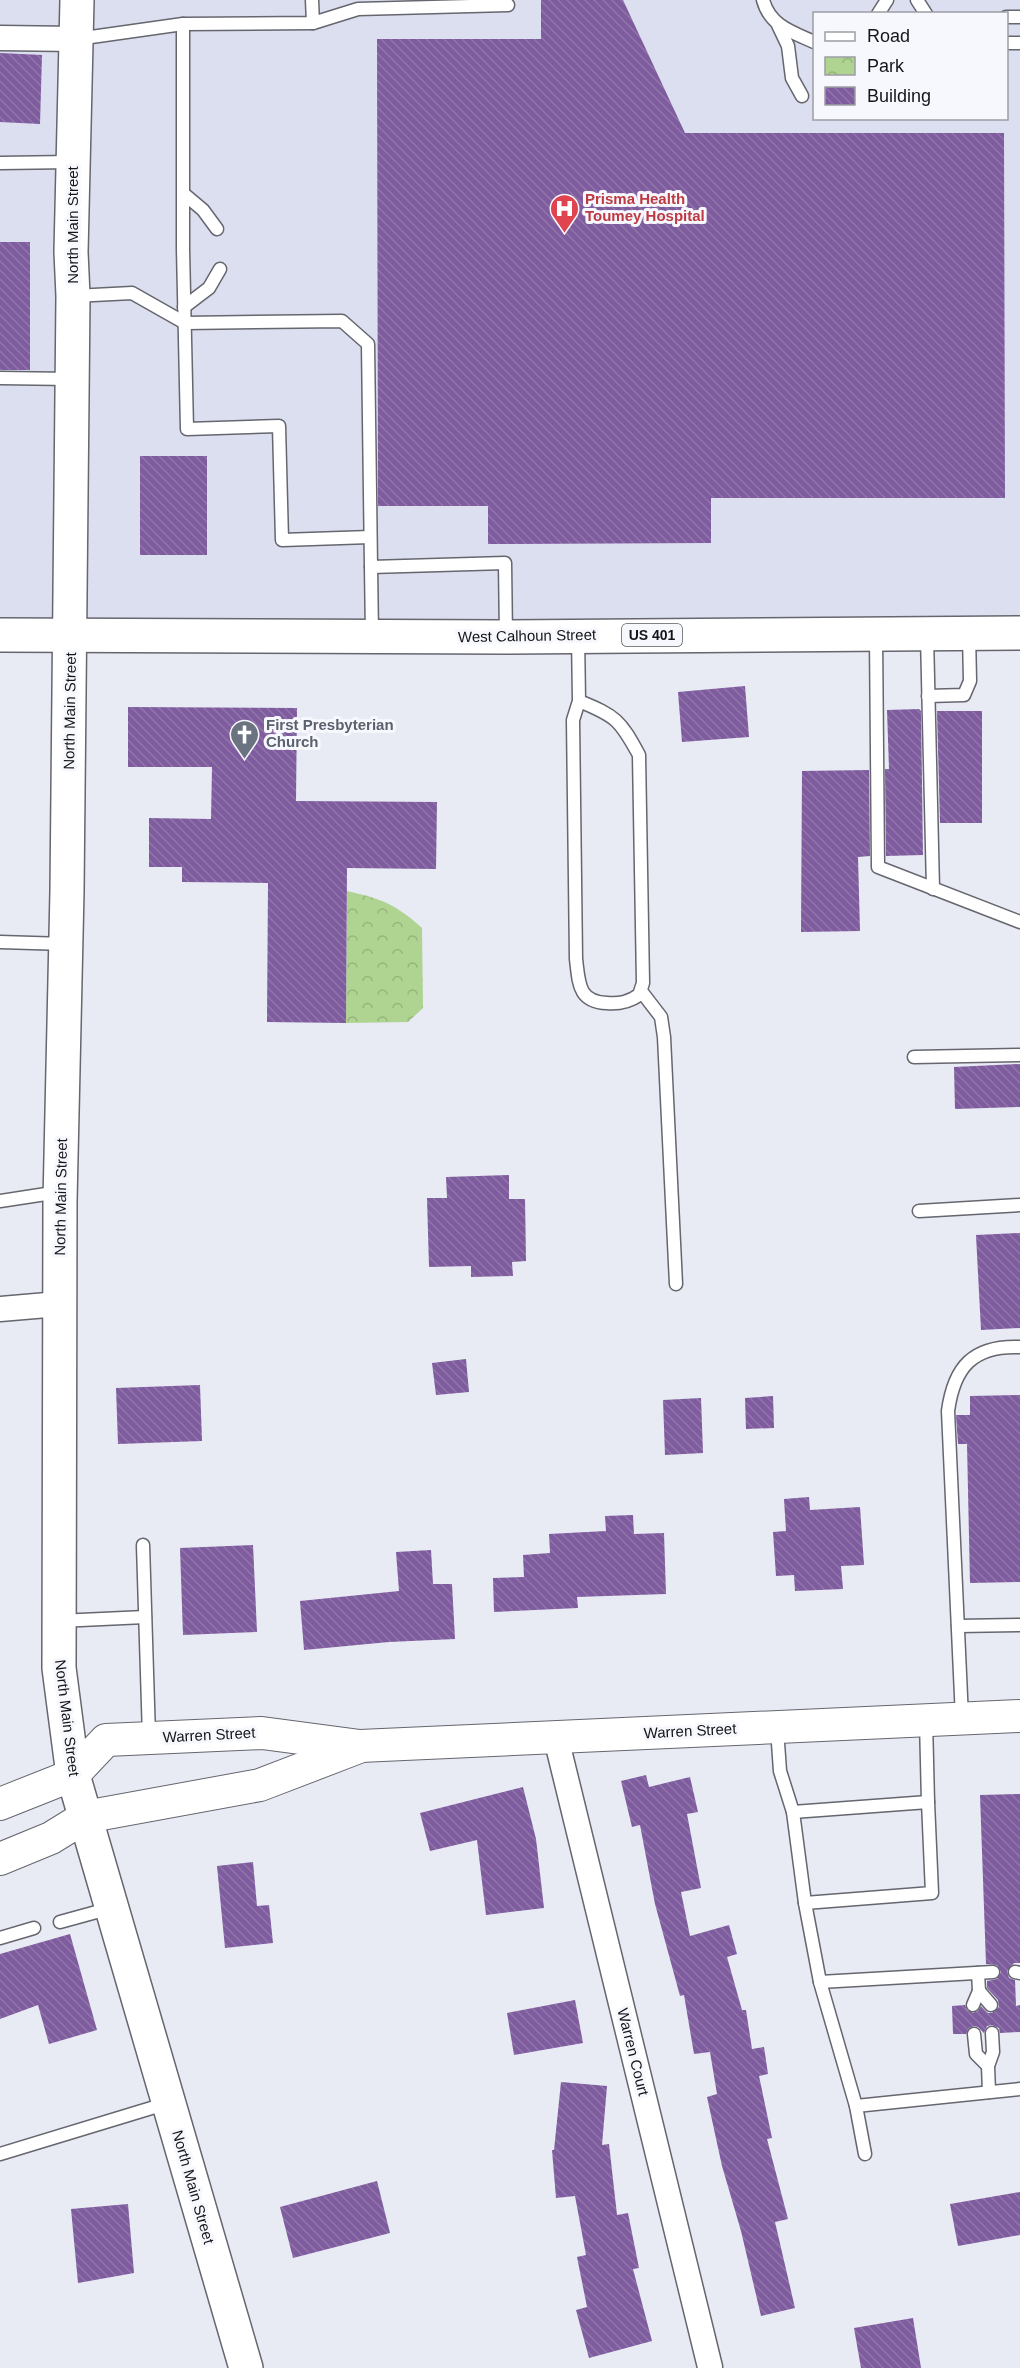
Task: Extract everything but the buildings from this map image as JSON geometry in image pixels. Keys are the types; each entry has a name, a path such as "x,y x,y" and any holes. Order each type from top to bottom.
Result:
{"main road":[{"name":"North Main Street","path":"77,0 71,252 73,296 71,636 60,1192 59,1668 73,1775 246,2368"},
{"name":"West Calhoun Street","path":"71,636 506,637 1020,633"},
{"name":"US 401","path":"0,635 71,636"}],"street":[{"path":"0,38 76,39"},
{"path":"0,1309 59,1305"},
{"name":"Warren Street","path":"73,1775 106,1740 262,1733 360,1746 1020,1716"},
{"name":"Warren Court","path":"556,1738 709,2368 716,2368"},
{"name":"Warren Street","path":"85,1817 260,1785 360,1746"},
{"path":"0,1804 73,1775"},
{"path":"0,1859 51,1838 85,1817"}],"lane":[{"path":"312,0 313,23"},
{"path":"764,0 765,7 789,46 792,78 802,96"},
{"path":"76,39 183,24 313,23 358,9 508,5"},
{"path":"183,24 187,429 279,426 282,540 370,537"},
{"path":"778,25 813,42"},
{"path":"0,163 74,162"},
{"path":"184,194 203,210 217,229"},
{"path":"184,306 209,288 220,269"},
{"path":"73,296 132,293 185,323 342,321 368,344 372,636"},
{"path":"0,378 71,379"},
{"path":"371,567 505,563 506,637"},
{"path":"876,633 878,867 1020,922"},
{"path":"927,633 933,890"},
{"path":"928,696 964,695 970,681 969,633"},
{"path":"578,635 579,701 573,720 576,959 579,983 585,996 595,1002 618,1004 631,1001 639,995 643,983 639,754 623,726 603,711 579,701"},
{"path":"0,942 66,944"},
{"path":"640,991 661,1017 664,1037 676,1284"},
{"path":"914,1057 1020,1055"},
{"path":"0,1201 60,1192"},
{"path":"919,1211 1020,1205"},
{"path":"962,1719 948,1411 951,1389 962,1366 982,1353 1006,1346 1020,1347"},
{"path":"143,1545 149,1738"},
{"path":"59,1621 145,1617"},
{"path":"958,1626 1020,1625"},
{"path":"805,1903 932,1893 926,1720"},
{"path":"776,1727 780,1771 793,1812 805,1903 820,1982 856,2106 865,2154"},
{"path":"793,1812 928,1802"},
{"path":"60,1922 112,1908"},
{"path":"0,1938 34,1928"},
{"path":"820,1982 993,1972"},
{"path":"973,2005 979,1991 978,1973"},
{"path":"979,1991 991,2005"},
{"path":"989,2092 987,2066 993,2052 992,2033"},
{"path":"974,2034 976,2054 987,2066"},
{"path":"856,2106 1020,2089"},
{"path":"0,2154 169,2103"}],"shaded area":[{"name":"Prisma Health Toumey Hospital","path":"0,0 1020,0 1020,633 0,633"}],"green space":[{"path":"347,891 388,904 404,913 422,928 423,1008 408,1022 346,1023"}],"place":[{"name":"Prisma Health Toumey Hospital","path":"564,234"},
{"name":"First Presbyterian Church","path":"245,760"}]}
